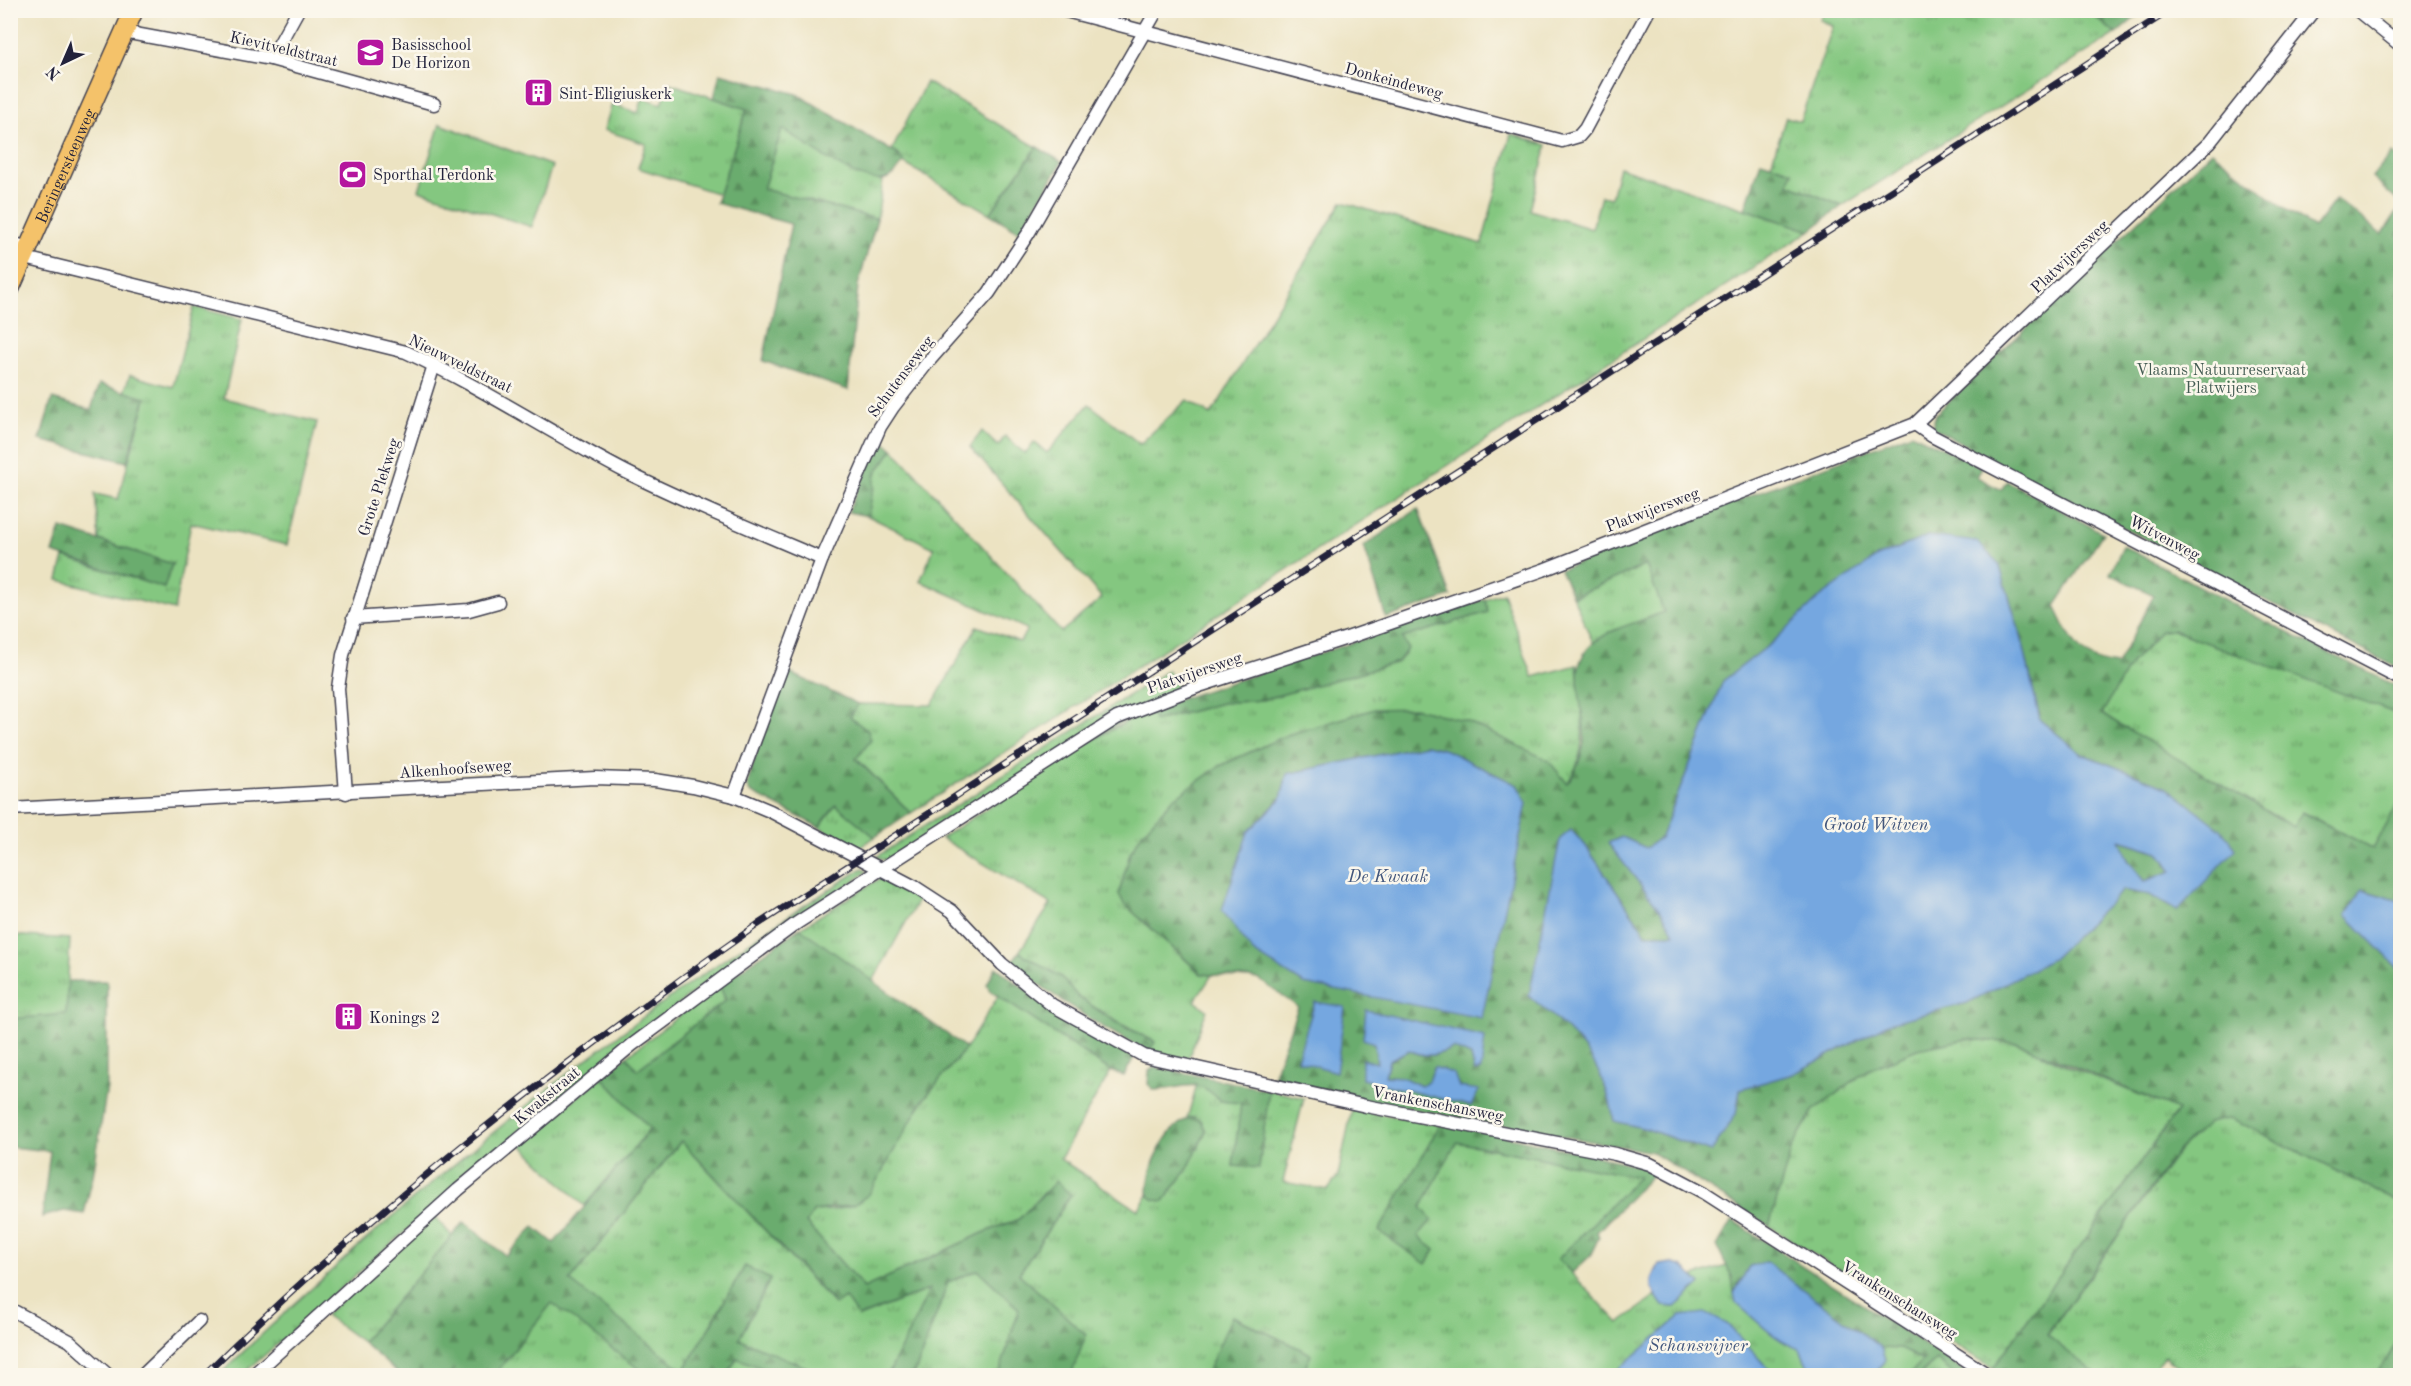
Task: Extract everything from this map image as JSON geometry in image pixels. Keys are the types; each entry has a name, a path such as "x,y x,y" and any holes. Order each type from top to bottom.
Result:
{"main road":[{"name":"Beringersteenweg","path":"10,289 134,10"}],"street":[{"path":"271,59 298,10"},
{"name":"Donkeindeweg","path":"1062,10 1562,141 1580,136 1585,129 1649,10"},
{"name":"Schutenseweg","path":"734,796 822,559 880,428 893,407 989,293 1028,234 1157,10"},
{"name":"Platwijersweg","path":"884,869 1132,711 1202,685 1350,637 1543,570 1915,424 2211,142 2314,10"},
{"path":"2357,10 2400,45"},
{"name":"Kievitveldstraat","path":"124,32 271,59 434,104"},
{"name":"Nieuwveldstraat","path":"10,242 27,253 406,352 434,365 624,471 678,497 822,559"},
{"name":"Grote Plekweg","path":"346,793 338,688 353,618 434,365"},
{"name":"Witvenweg","path":"1915,424 1932,436 2400,679"},
{"path":"353,618 470,610 498,602"},
{"name":"Alkenhoofseweg","path":"10,809 346,793 521,780 595,778 655,780 734,796 770,811 884,869"},
{"name":"Kwakstraat","path":"252,1376 458,1191 632,1045 797,923 884,869"},
{"name":"Vrankenschansweg","path":"884,869 952,911 1002,964 1052,1005 1144,1056 1366,1106 1615,1154 1650,1164 1705,1193 1989,1376"},
{"path":"10,1309 70,1341 109,1376"},
{"path":"142,1376 199,1321"}],"green space":[{"path":"1824,11 2088,11 2116,34 1842,206 1789,184 1792,171 1771,164 1786,117 1800,121 1833,26 1820,20"},
{"path":"2088,11 2129,11 2137,16 2116,34"},
{"path":"720,73 797,94 899,155 903,163 888,178 869,179 843,168 782,129 763,189 877,219 858,285 848,390 763,361 791,224 716,203 747,109 714,98"},
{"path":"926,82 1037,147 990,214 903,163 899,155 892,150"},
{"path":"669,83 747,109 719,194 638,168 646,144 604,130 612,104 638,113 643,98 662,104"},
{"path":"440,124 552,166 532,227 419,190"},
{"path":"782,129 859,176 883,180 877,219 763,189"},
{"path":"1511,134 1547,145 1530,210 1592,229 1601,196 1611,198 1619,167 1810,231 911,813 856,758 863,751 850,717 858,704 932,705 977,626 1020,642 1027,629 920,581 934,548 868,516 876,473 893,449 1061,632 1102,598 970,447 982,431 998,446 1005,436 1025,454 1034,442 1047,453 1089,404 1140,444 1187,400 1211,415 1342,202 1482,244"},
{"path":"1037,147 1062,162 1020,232 990,214"},
{"name":"Vlaams Natuurreservaat Platwijers","path":"2212,151 2282,207 2314,228 2336,199 2382,235 2400,207 2400,669 2018,474 1932,427 1936,414"},
{"path":"2392,153 2400,160 2400,203 2372,178"},
{"path":"1761,161 1792,171 1789,184 1842,206 1810,231 1745,209"},
{"path":"194,307 242,319 224,398 317,422 287,545 191,523 174,610 58,580 64,557 164,588 172,564 99,540 95,494 118,499 146,399 124,392 130,375 173,387"},
{"path":"99,384 146,398 127,462 40,440 52,399 91,410"},
{"path":"1911,433 1982,467 1977,477 2001,490 2007,481 2103,533 2055,606 2071,638 2093,659 2117,665 2154,595 2110,574 2123,546 2278,628 2400,688 2400,715 2173,630 2161,631 2129,666 2102,714 2293,827 2302,812 2373,849 2400,801 2400,901 2363,890 2346,915 2400,970 2400,1203 2231,1118 2208,1123 2179,1149 2047,1335 2097,1375 2001,1375 1993,1368 2178,1110 2018,1043 1967,1039 1917,1049 1868,1070 1813,1111 1792,1147 1769,1226 1652,1152 1360,1100 1273,1077 1298,1007 1258,979 1202,974 1124,904 1119,894 1130,853 1143,832 1173,799 1220,766 1287,735 1375,709 1415,708 1466,721 1548,760 1567,783 1578,763 1584,741 1578,674 1580,662 1586,651 1596,641 1612,632 1664,612 1646,565 1573,597 1560,570","holes":["1928,536 1999,564 2022,640 2040,720 2082,754 2167,787 2177,911 2150,895 2123,890 2052,959 1967,1003 1892,1022 1793,1074 1740,1089 1736,1114 1690,1145 1647,1129 1614,1121 1603,1081 1585,1050 1560,1023 1529,996 1571,830 1585,845 1646,934 1676,935 1662,911 1608,843 1622,837 1646,848 1661,837 1723,681 1773,642 1817,600 1877,557","1426,745 1446,750 1517,785 1248,832 1281,798 1287,774","1484,1037 1475,1072 1471,1056 1453,1048 1431,1055 1421,1055 1409,1050 1389,1061 1385,1076 1402,1077 1421,1086 1430,1079 1434,1067 1459,1087 1471,1105 1362,1079 1377,1063 1375,1043"]},
{"path":"881,438 893,449 876,473 868,516 848,512"},
{"path":"1418,509 1451,596 1386,618 1364,546"},
{"path":"61,528 172,564 164,588 53,553"},
{"path":"1646,565 1664,612 1610,632 1593,643 1573,597"},
{"path":"1503,593 1533,677 1577,665 1582,711 1582,742 1575,771 1567,784 1548,760 1466,721 1375,709 1287,735 1220,766 1173,799 1143,832 1130,853 1119,894 1125,904 1201,974 1212,975 1195,1001 1207,1010 1188,1059 1149,1052 1154,1041 1119,1023 1078,997 1061,977 1019,952 1051,904 941,838 1091,741 1150,709 1155,721 1222,703 1262,700 1398,662 1405,654 1401,638 1488,612 1485,599"},
{"path":"1485,599 1488,612 1402,638 1408,648 1398,662 1262,700 1222,703 1155,721 1150,709"},
{"path":"2173,630 2400,715 2400,801 2373,849 2303,812 2293,828 2102,714 2129,666 2161,631"},
{"path":"1168,670 1178,688 887,861 876,857"},
{"path":"788,672 858,704 850,717 868,731 871,740 856,759 911,813 875,837 836,805 819,827 750,792 747,786 757,750"},
{"path":"836,805 875,837 859,848 819,827"},
{"path":"2119,840 2159,852 2172,871 2145,881 2128,860"},
{"path":"863,868 867,872 711,979 563,1093 242,1375 218,1376 369,1237 527,1105 692,982"},
{"path":"886,878 919,899 873,981 800,928 879,879"},
{"path":"800,928 966,1048 923,1100 869,1194 854,1205 814,1211 806,1223 864,1288 983,1233 1019,1219 1056,1181 1071,1195 1019,1274 1086,1335 1071,1375 999,1375 1019,1309 978,1270 948,1282 914,1375 888,1375 930,1289 858,1317 845,1298 835,1304 681,1141 570,1281 684,1371 745,1266 770,1279 739,1339 825,1375 778,1375 737,1358 727,1375 647,1375 552,1303 494,1375 400,1375 362,1342 464,1222 506,1256 534,1227 554,1243 650,1129 602,1077 627,1056 637,1070 726,1000 719,985"},
{"path":"10,935 70,939 66,1015 11,1019"},
{"path":"1019,952 1061,977 1078,997 1118,1023 1155,1042 1149,1052 1094,1022 1011,963"},
{"path":"996,967 1051,1009 1134,1057 1124,1076 1111,1071 990,991 987,984"},
{"path":"68,981 107,981 107,1087 93,1176 84,1214 64,1211 42,1217 50,1151 11,1147 11,1019 66,1014"},
{"path":"719,985 726,1000 637,1070 627,1056"},
{"path":"998,996 1111,1071 1060,1159 1138,1210 1148,1195 1154,1200 1164,1201 1187,1170 1206,1131 1194,1117 1187,1119 1197,1084 1209,1089 1220,1101 1241,1103 1233,1166 1259,1167 1269,1090 1304,1098 1283,1182 1328,1190 1338,1176 1352,1109 1440,1125 1379,1231 1425,1263 1435,1250 1418,1236 1421,1208 1456,1142 1639,1177 1558,1259 1619,1323 1656,1296 1663,1306 1675,1307 1701,1284 1694,1276 1727,1266 1732,1277 1736,1303 1782,1341 1800,1349 1812,1375 1774,1375 1727,1324 1681,1316 1612,1375 1302,1375 1311,1354 1233,1316 1206,1375 1071,1375 1086,1335 1019,1274 1071,1195 1044,1192 1019,1219 983,1233 864,1288 806,1223 814,1211 833,1210 854,1205 869,1194 923,1100 966,1048"},
{"path":"1967,1039 2018,1043 2070,1067 2178,1110 1993,1368 1769,1226 1792,1147 1813,1111 1868,1070 1917,1049"},
{"path":"1155,1067 1269,1090 1259,1168 1233,1166 1241,1103 1220,1101 1204,1088 1196,1086 1154,1090 1148,1084 1149,1071"},
{"path":"602,1077 650,1129 584,1206 520,1143"},
{"path":"1194,1117 1201,1120 1206,1131 1187,1170 1164,1201 1154,1200 1148,1195 1149,1184 1160,1148 1175,1128"},
{"path":"2231,1118 2400,1203 2400,1337 2376,1375 2189,1375 2165,1356 2148,1375 2097,1375 2047,1336 2180,1149 2208,1123"},
{"path":"1440,1125 1491,1133 1641,1166 1654,1173 1597,1232 1599,1237 1590,1256 1572,1273 1558,1259 1638,1177 1457,1142 1421,1207 1432,1220 1418,1236 1435,1250 1426,1264 1379,1231"},
{"path":"681,1141 834,1304 845,1298 859,1317 930,1289 888,1375 825,1376 739,1339 770,1280 745,1266 684,1371 570,1281"},
{"path":"435,1217 452,1236 362,1342 325,1315"},
{"path":"1732,1220 1971,1375 1955,1375 1936,1360 1920,1375 1909,1375 1923,1360 1900,1349 1881,1348 1766,1262 1750,1266 1734,1293 1732,1277 1717,1246"},
{"path":"978,1270 1019,1309 999,1375 914,1376 948,1282"},
{"path":"552,1302 647,1375 494,1376"},
{"path":"1232,1316 1311,1354 1302,1375 1206,1375"},
{"path":"2400,1337 2400,1375 2376,1375"},
{"path":"1881,1348 1900,1349 1923,1361 1909,1375 1873,1376 1885,1360"},
{"path":"737,1358 778,1375 727,1376"},
{"path":"1936,1360 1955,1375 1920,1376"}],"water":[{"name":"Groot Witven","path":"1928,536 1977,542 1999,564 2022,640 2040,720 2082,754 2167,787 2222,830 2236,849 2177,911 2150,895 2123,890 2052,959 1967,1003 1892,1022 1793,1074 1740,1089 1736,1114 1711,1152 1647,1129 1614,1121 1603,1081 1585,1050 1560,1023 1529,996 1560,839 1571,830 1585,845 1646,934 1675,934 1661,911 1608,843 1622,837 1646,848 1661,837 1723,681 1773,642 1817,600 1877,557","holes":["2120,840 2159,852 2172,871 2145,881 2128,860"]},
{"name":"De Kwaak","path":"1426,745 1446,750 1517,785 1527,803 1482,1018 1304,984 1253,952 1222,910 1248,832 1281,799 1287,774"},
{"path":"2362,890 2400,901 2400,970 2346,915"},
{"path":"1315,1002 1345,1007 1336,1072 1297,1060"},
{"path":"1366,1010 1485,1037 1481,1070 1475,1072 1471,1056 1453,1048 1431,1055 1409,1050 1389,1060 1385,1076 1402,1077 1421,1086 1430,1079 1434,1067 1454,1074 1459,1087 1479,1090 1471,1106 1362,1079 1362,1059 1377,1063 1374,1043 1363,1039"},
{"path":"1766,1262 1881,1348 1885,1360 1873,1375 1812,1375 1800,1349 1782,1341 1736,1303 1734,1293 1750,1266"},
{"path":"1671,1263 1683,1267 1701,1284 1675,1307 1663,1306 1652,1287 1653,1277 1659,1265"},
{"name":"Schansvijver","path":"1705,1313 1727,1324 1774,1375 1612,1375 1681,1316"}],"railway":[{"path":"203,1376 334,1254 471,1139 612,1030 757,925 2170,10"}],"place":[{"name":"Basisschool De Horizon","path":"370,53"},
{"name":"Sint-Eligiuskerk","path":"538,93"},
{"name":"Sporthal Terdonk","path":"352,174"},
{"name":"Konings 2","path":"348,1017"}]}
